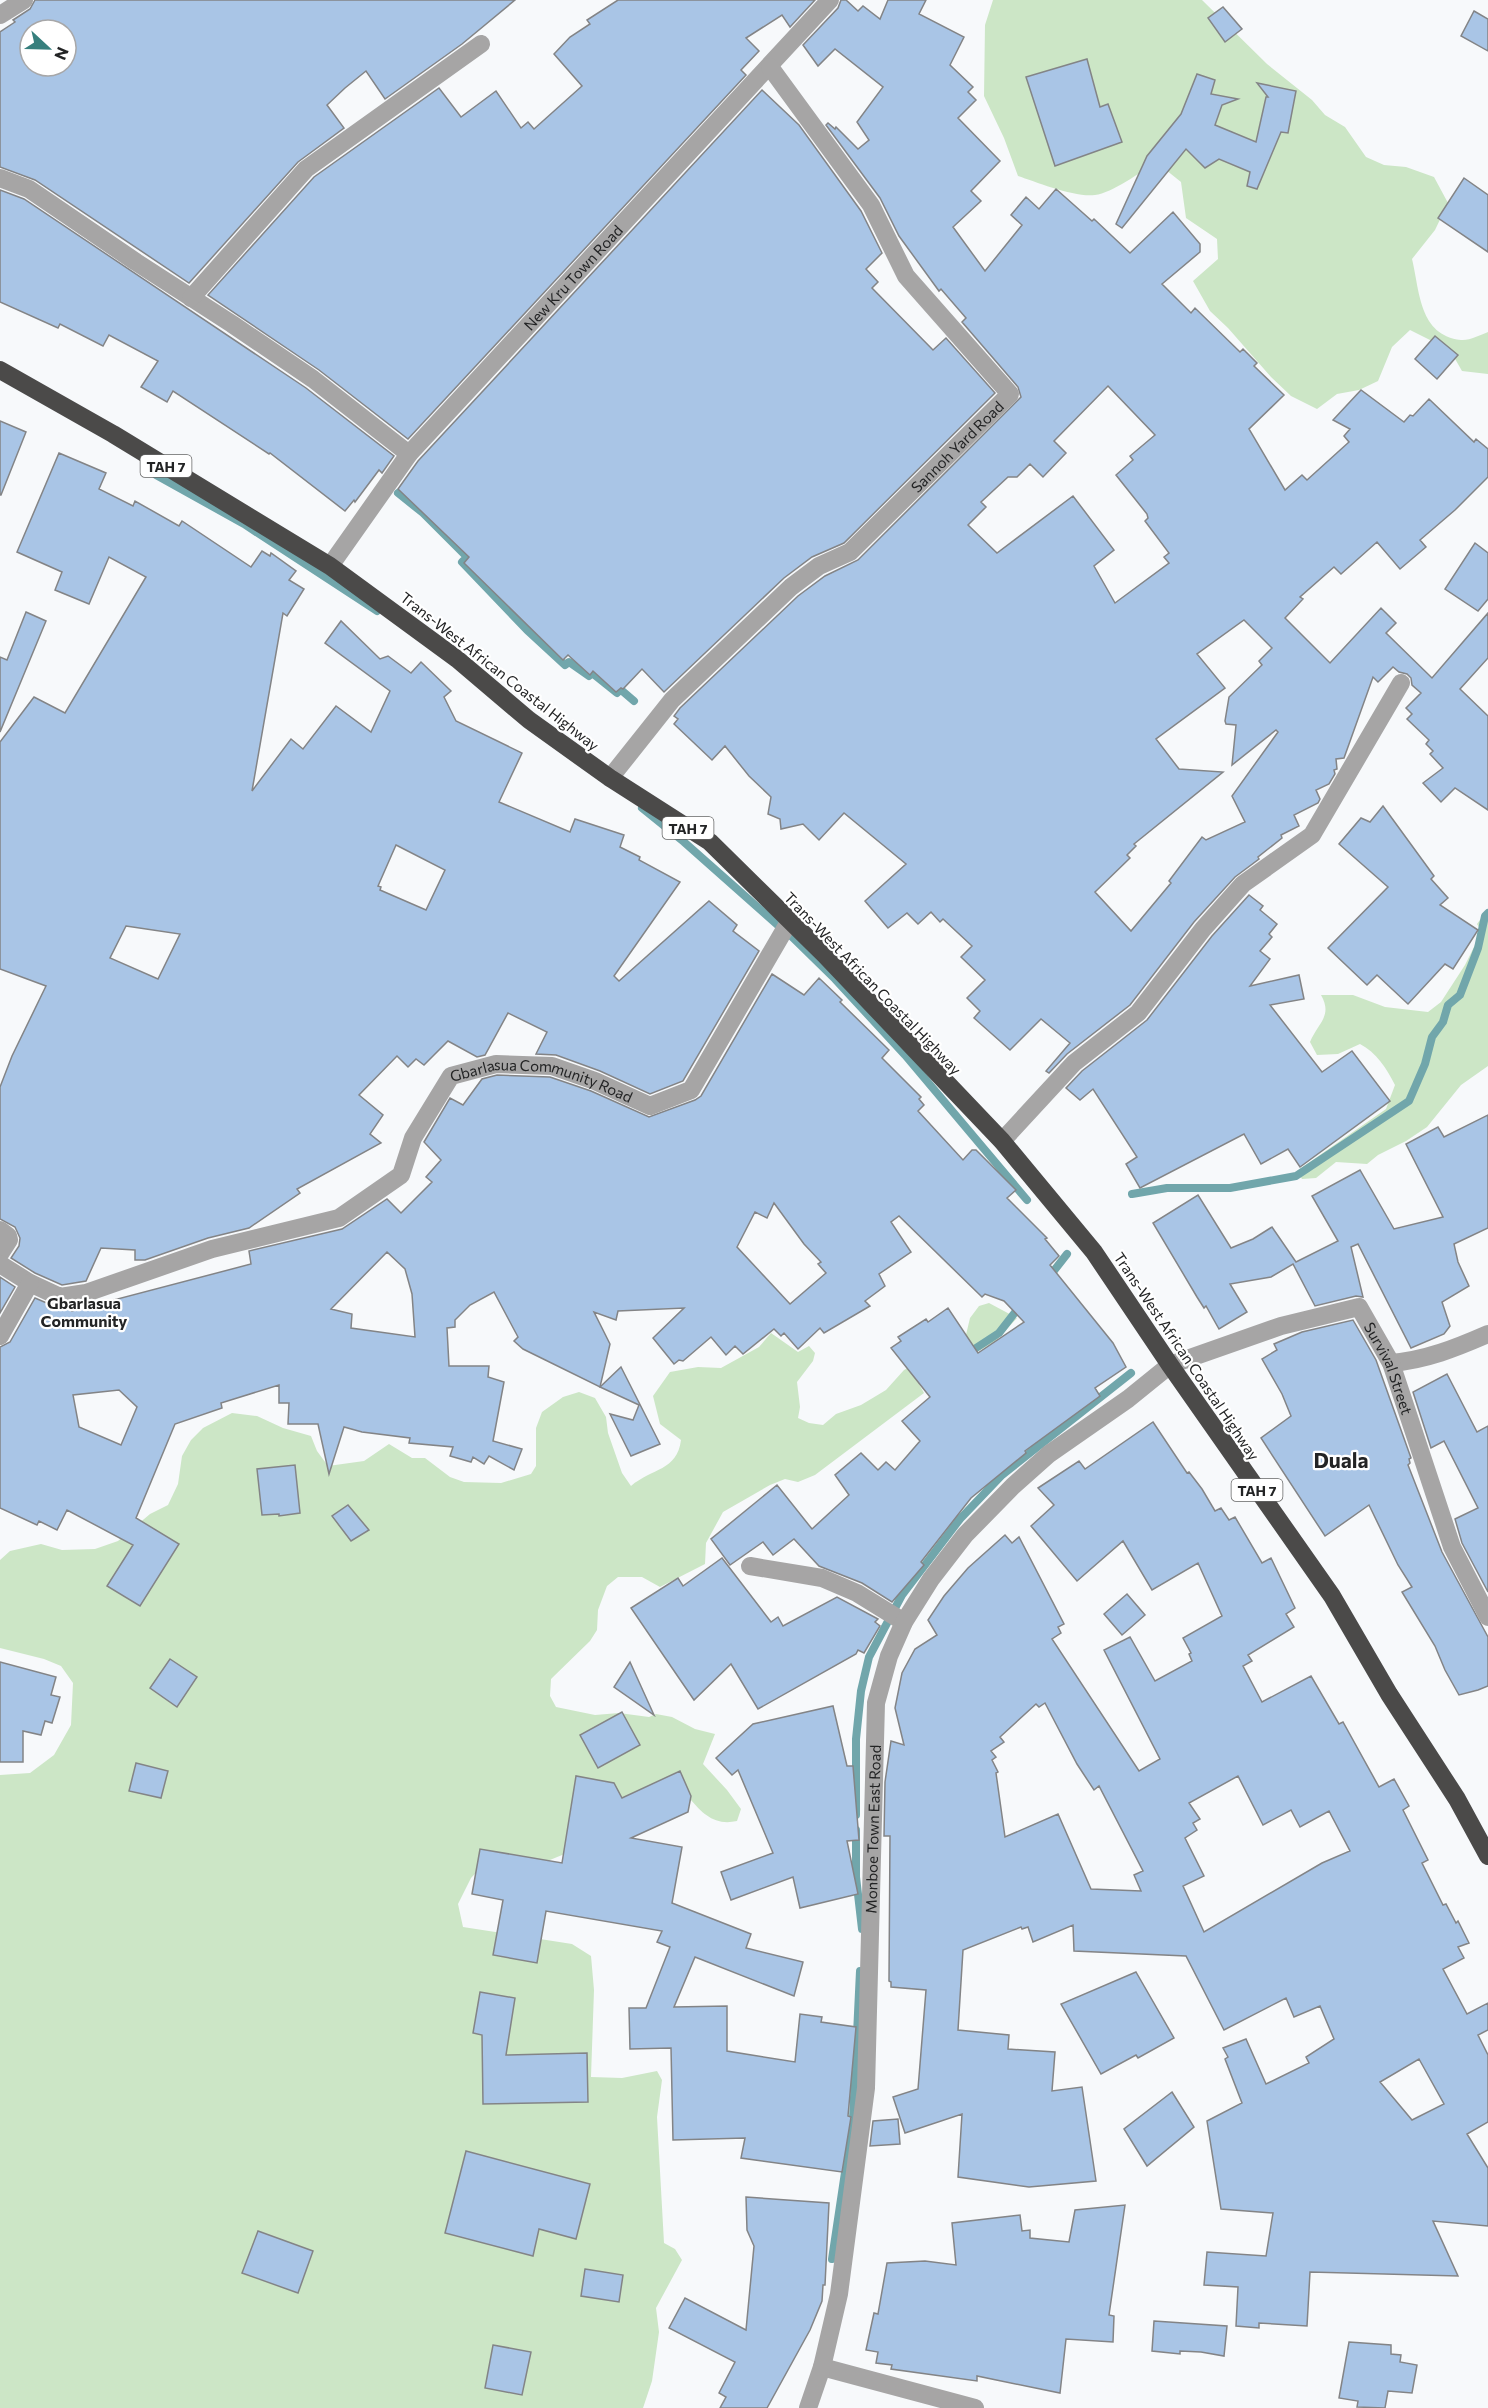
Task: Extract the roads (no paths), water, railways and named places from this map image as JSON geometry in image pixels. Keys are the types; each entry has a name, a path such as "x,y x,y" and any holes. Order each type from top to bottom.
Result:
{"highway":[{"name":"Trans-West African Coastal Highway","path":"0,370 113,434 330,566 457,659 529,720 610,778 710,842 824,954 1002,1141 1094,1252 1332,1596 1389,1694 1456,1799 1488,1856"}],"street":[{"path":"0,15 24,0"},
{"name":"New Kru Town Road","path":"330,566 409,454 830,0"},
{"path":"191,298 306,169 482,44"},
{"name":"Sannoh Yard Road","path":"610,778 672,700 791,587 819,566 850,552 1010,394 906,276 871,204 770,67"},
{"path":"0,178 29,189 313,379 409,454"},
{"path":"1002,1141 1074,1063 1137,1013 1203,929 1243,884 1312,835 1401,683"},
{"name":"Gbarlasua Community Road","path":"0,1264 30,1283 60,1297 86,1293 212,1249 339,1218 401,1175 413,1138 451,1076 496,1064 552,1066 595,1081 650,1106 691,1090 789,922"},
{"path":"0,1230 8,1236 9,1240 0,1254"},
{"path":"0,1336 30,1283"},
{"name":"Survival Street","path":"1170,1365 1281,1326 1359,1307 1391,1363 1452,1547 1488,1617"},
{"path":"1391,1363 1416,1361 1448,1351 1488,1334"},
{"name":"Monboe Town East Road","path":"808,2408 822,2367 839,2294 866,2088 876,1703 889,1656 904,1623 931,1579 965,1535 1013,1486 1049,1454 1128,1399 1170,1365"},
{"path":"750,1566 822,1578 857,1593 904,1623"},
{"path":"822,2367 975,2408"}],"waterway":[{"path":"156,475 244,524 377,611"},
{"path":"398,493 423,513 467,557 462,562 527,630 565,665 569,662 589,676 592,673 617,693 620,689 634,701"},
{"path":"642,808 781,928"},
{"path":"1132,1194 1167,1188 1230,1188 1296,1176 1409,1101 1425,1064 1432,1037 1443,1022 1448,1005 1460,995 1478,948 1485,916 1488,913"},
{"path":"787,932 835,979 905,1055 1027,1200"},
{"path":"1049,1277 1067,1254"},
{"path":"976,1348 999,1333 1020,1306"},
{"path":"856,1815 856,1739 861,1691 869,1657 902,1595 960,1519 1002,1475 1131,1373"},
{"path":"856,1830 856,1877 862,1929"},
{"path":"832,2259 853,2119 860,1971"}],"district":[{"name":"Gbarlasua Community","path":"84,1311"},
{"name":"Duala","path":"1341,1459"}]}
